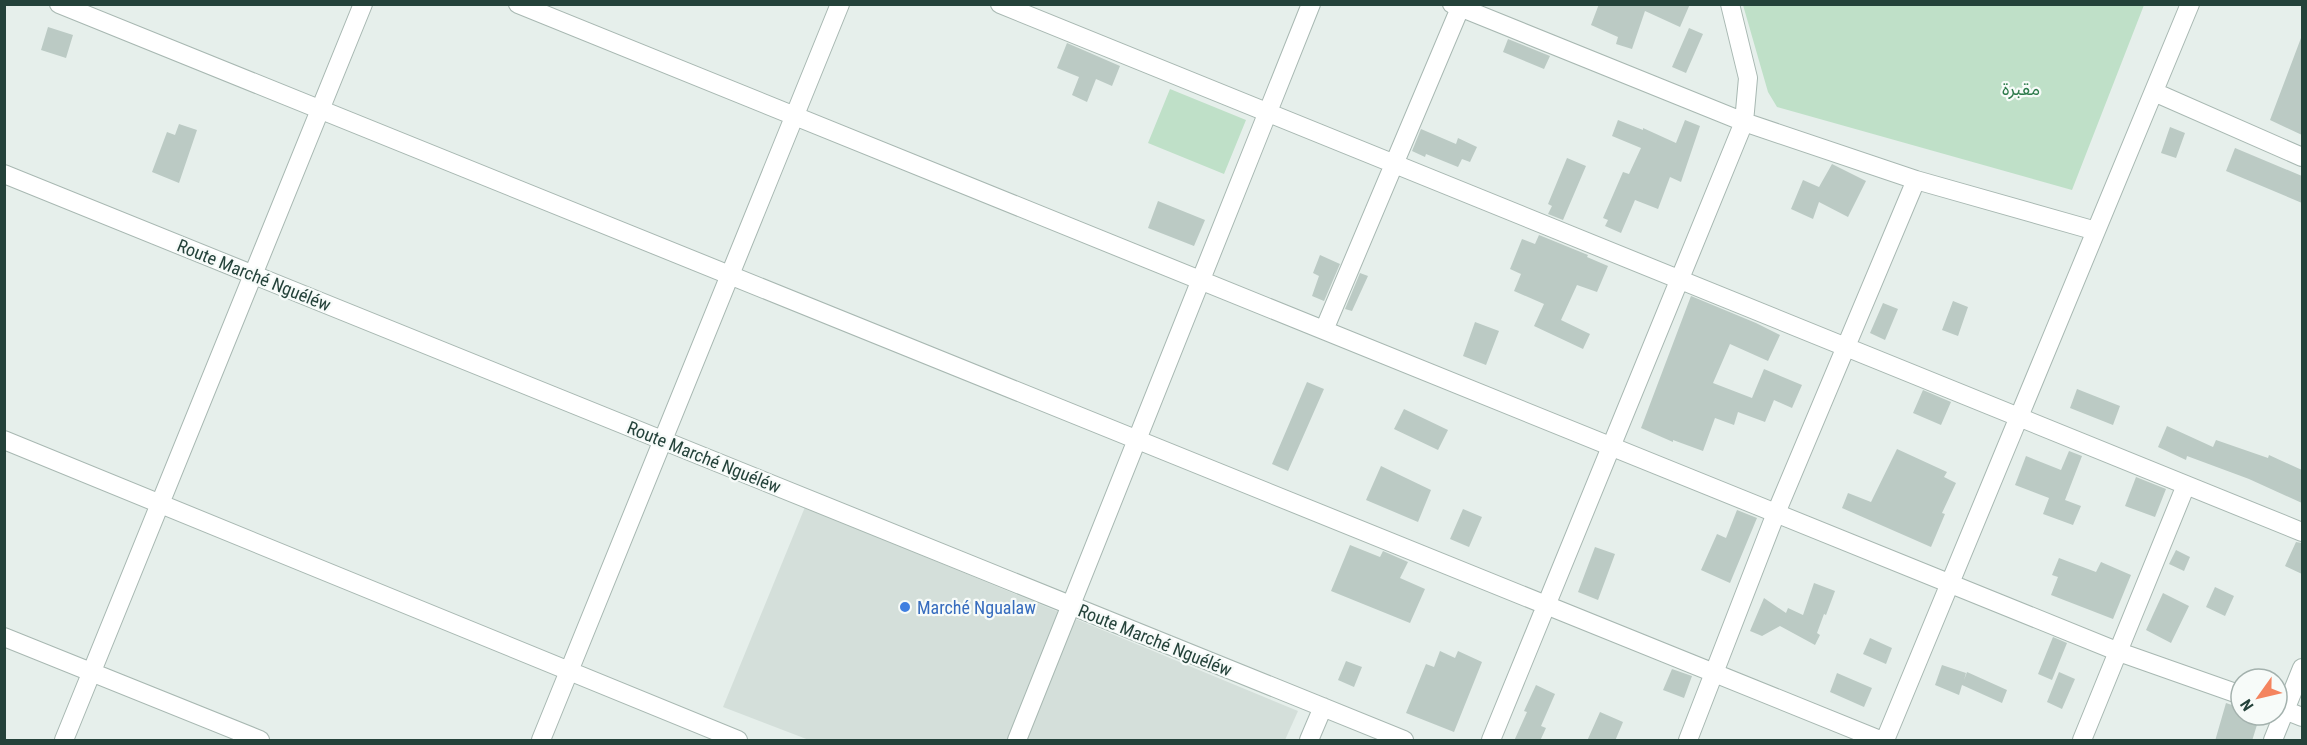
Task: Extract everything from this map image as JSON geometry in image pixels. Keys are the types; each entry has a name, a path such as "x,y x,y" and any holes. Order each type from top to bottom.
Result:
{"street":[{"path":"59,4 1880,741"},
{"path":"64,741 363,4"},
{"path":"518,4 2118,652 2229,691"},
{"path":"541,741 840,4"},
{"path":"1000,4 2302,532"},
{"path":"1017,741 1073,606 1311,4"},
{"path":"1491,741 1744,122 1749,78 1730,4"},
{"path":"1886,741 2190,4"},
{"path":"1324,330 1394,163 1456,6 1744,122 1916,180 2096,231"},
{"path":"2154,92 2302,157"},
{"name":"Route Marché Nguéléw","path":"4,174 1404,741"},
{"path":"1688,741 1776,513 1916,180"},
{"path":"4,440 738,741"},
{"path":"2082,741 2186,485"},
{"path":"4,638 260,741"},
{"path":"2289,708 2302,669"},
{"path":"1309,741 1323,707"},
{"path":"2273,741 2280,727"}],"shaded area":[{"name":"Marché Ngualaw","path":"805,507 1298,711 1285,740 809,740 723,707"}],"green space":[{"name":"مقبرة","path":"1743,4 2144,5 2072,190 1777,107 1768,92"},
{"path":"1170,89 1246,120 1224,174 1148,143"}],"building":[{"path":"1599,4 1690,4 1680,27 1645,11 1632,49 1616,44 1618,37 1591,25"},
{"path":"48,27 73,35 66,58 41,50"},
{"path":"1689,28 1703,34 1686,73 1672,67"},
{"path":"2302,38 2302,135 2270,120"},
{"path":"1508,39 1550,56 1544,69 1503,52"},
{"path":"1067,43 1120,66 1112,86 1096,79 1087,102 1072,95 1079,77 1057,68"},
{"path":"1618,120 1676,143 1685,120 1700,126 1681,182 1670,177 1658,209 1635,200 1621,233 1605,226 1608,220 1603,218 1623,172 1629,174 1641,148 1612,136"},
{"path":"179,124 197,130 179,183 152,172 167,132 175,135"},
{"path":"2170,127 2185,133 2176,158 2161,153"},
{"path":"1421,129 1456,144 1458,138 1477,147 1470,162 1462,159 1458,167 1412,151"},
{"path":"2235,148 2302,176 2302,203 2226,171"},
{"path":"1567,158 1586,166 1563,220 1548,214 1552,206 1548,204"},
{"path":"1832,164 1866,181 1848,217 1819,202 1813,219 1791,209 1803,180 1819,187"},
{"path":"1158,201 1205,220 1194,246 1148,228"},
{"path":"1539,235 1588,255 1587,257 1608,266 1597,292 1577,285 1561,320 1590,334 1583,349 1534,326 1544,304 1514,291 1521,274 1510,269 1522,239 1535,244"},
{"path":"1320,255 1340,264 1324,301 1312,296 1319,276 1313,273"},
{"path":"1360,273 1368,276 1352,311 1345,309"},
{"path":"1691,296 1780,335 1768,361 1730,344 1713,383 1752,398 1764,369 1802,385 1792,408 1774,400 1765,422 1738,412 1734,425 1715,418 1703,451 1673,440 1673,442 1641,428"},
{"path":"1953,301 1968,307 1958,336 1942,330"},
{"path":"1883,303 1898,309 1885,340 1870,333"},
{"path":"1475,322 1499,331 1486,365 1463,356"},
{"path":"1307,382 1324,389 1288,471 1272,464"},
{"path":"2077,389 2120,406 2113,425 2070,408"},
{"path":"1923,390 1951,402 1941,425 1913,413"},
{"path":"1404,409 1448,430 1438,450 1394,429"},
{"path":"2167,426 2213,447 2216,440 2268,458 2269,455 2302,470 2302,503 2249,479 2187,456 2186,460 2158,447"},
{"path":"1897,449 1947,472 1944,477 1956,483 1942,513 1945,514 1931,547 1842,508 1848,493 1871,502"},
{"path":"2069,451 2082,456 2065,500 2081,506 2073,525 2043,514 2049,498 2015,485 2026,456 2061,470"},
{"path":"1381,466 1431,490 1418,522 1366,500"},
{"path":"2136,477 2166,489 2155,517 2125,506"},
{"path":"1463,509 1482,517 1469,547 1450,539"},
{"path":"1737,510 1757,518 1730,583 1701,570 1717,534 1726,538"},
{"path":"2296,542 2302,543 2302,574 2285,566"},
{"path":"1350,545 1380,557 1383,551 1408,562 1400,578 1425,589 1410,623 1331,591"},
{"path":"1595,547 1615,554 1598,600 1578,592"},
{"path":"2176,550 2190,557 2184,571 2169,564"},
{"path":"2059,558 2096,572 2101,562 2131,575 2113,619 2051,595 2058,577 2052,575"},
{"path":"1814,583 1835,591 1826,615 1824,614 1817,633 1820,635 1815,645 1780,626 1762,636 1750,631 1764,598 1786,613 1788,608 1803,615"},
{"path":"2215,587 2234,596 2225,616 2206,607"},
{"path":"2163,593 2189,606 2171,643 2146,630"},
{"path":"2053,637 2067,643 2052,680 2038,674"},
{"path":"1870,638 1892,648 1886,664 1863,654"},
{"path":"1440,651 1455,658 1458,651 1482,662 1454,732 1406,713 1426,664 1434,667"},
{"path":"1346,661 1362,667 1354,687 1338,680"},
{"path":"1942,665 1966,673 1964,680 1967,672 2007,690 2002,703 1962,685 1959,695 1935,685"},
{"path":"1672,669 1692,676 1684,698 1663,690"},
{"path":"2059,672 2075,679 2062,709 2047,702"},
{"path":"1837,673 1872,688 1864,707 1830,692"},
{"path":"1536,685 1555,694 1541,726 1546,728 1540,741 1514,741 1527,712 1524,711"},
{"path":"2226,703 2229,704 2229,727 2256,727 2252,741 2215,741"},
{"path":"1600,712 1623,722 1615,741 1587,741"}],"place":[{"name":"Marché Ngualaw","path":"905,607"}]}
